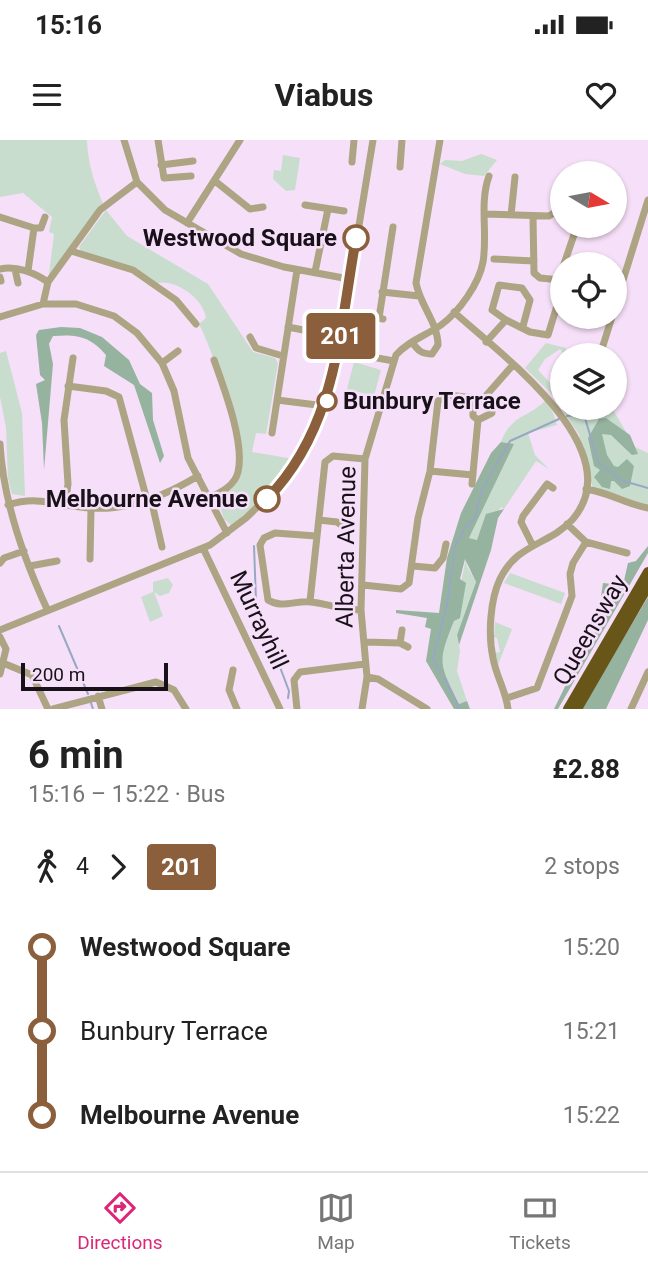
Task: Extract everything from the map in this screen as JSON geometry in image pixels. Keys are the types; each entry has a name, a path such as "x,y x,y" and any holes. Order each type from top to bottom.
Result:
{"highway":[{"name":"Queensway","path":"568,709 648,572"},
{"name":"Queensway","path":"576,709 648,586"}],"street":[{"path":"135,140 124,141 137,182 162,208 241,254 297,270 349,279"},
{"path":"158,140 163,178 168,180 191,176"},
{"path":"187,223 240,140"},
{"path":"352,162 354,140"},
{"path":"0,630 204,548 227,533 283,482 307,446 325,406 339,351 373,140"},
{"path":"400,167 402,140"},
{"path":"412,342 419,351 432,354 439,345 436,328 419,296 418,264 440,140"},
{"path":"161,165 192,161"},
{"name":"Alberta Avenue","path":"362,709 367,677 361,610 365,459 394,361 400,350 436,328 454,312 474,285 482,267 483,198 489,176"},
{"path":"511,215 518,189 516,177"},
{"path":"215,181 250,209 263,207"},
{"path":"43,304 48,282 100,210 137,182"},
{"path":"627,267 648,200"},
{"path":"305,205 344,211"},
{"path":"315,272 328,209"},
{"path":"484,214 550,215"},
{"path":"0,217 34,228 41,228 45,217"},
{"path":"533,217 536,276 550,276"},
{"path":"383,319 379,318 393,227"},
{"path":"28,271 34,228"},
{"path":"71,251 133,270 176,300 196,324"},
{"path":"494,259 534,261"},
{"path":"504,260 504,269"},
{"path":"0,269 28,271 48,282"},
{"path":"15,269 18,283"},
{"path":"272,433 297,270"},
{"path":"523,326 530,300 522,288 499,285 492,310 530,332 548,335 550,328"},
{"path":"382,292 419,296"},
{"path":"0,317 43,304 76,303 114,316 137,333 162,363 176,399 188,458 211,496 218,519 227,533"},
{"path":"454,312 550,400"},
{"path":"486,342 506,320"},
{"path":"288,327 329,335"},
{"path":"250,337 256,348 284,356"},
{"path":"162,363 178,351"},
{"path":"339,351 394,361"},
{"path":"65,506 68,484 65,420 73,358"},
{"path":"211,496 231,484 238,472 234,431 214,360"},
{"path":"363,585 406,587 413,566 418,518 430,471 438,401 448,395 483,399 513,365"},
{"path":"68,386 106,391 119,397 162,547"},
{"path":"478,420 492,414 488,395"},
{"path":"473,398 473,416 478,420"},
{"path":"277,400 325,406"},
{"path":"472,484 478,420"},
{"path":"508,709 507,698 493,661 491,629 494,604 499,580 513,558 567,524 579,509 586,489 585,468 573,431 565,420"},
{"path":"0,444 2,482 8,505 47,609"},
{"path":"310,601 325,462 333,456 365,459"},
{"path":"430,471 473,475"},
{"path":"8,505 29,499 90,509 149,500 198,476"},
{"path":"532,544 521,522 523,516 547,484 553,488"},
{"path":"586,489 607,492 626,502 648,508"},
{"path":"90,509 90,559"},
{"path":"319,520 344,526"},
{"path":"567,524 586,542 628,553"},
{"path":"316,536 275,533 264,538 260,545 268,600 276,605 310,601 339,610 361,610"},
{"path":"507,698 537,688 572,596 573,563 586,542"},
{"path":"413,566 435,568 443,558 446,544"},
{"name":"Murrayhill","path":"204,548 280,709"},
{"path":"0,563 4,558 24,551"},
{"path":"30,566 57,561"},
{"path":"400,643 402,630"},
{"path":"0,637 6,649 0,674"},
{"path":"365,642 400,643 408,647"},
{"path":"3,663 32,676 48,709"},
{"path":"297,709 294,680 300,672 365,664"},
{"path":"233,670 229,690 237,709"},
{"path":"631,709 648,672"},
{"path":"367,677 378,679 427,709"},
{"path":"54,709 156,682 174,690 186,709"},
{"path":"98,696 102,709"}],"green space":[{"path":"0,140 87,140 92,173 104,206 48,282 54,234 49,232 52,217 23,193 0,197"},
{"path":"481,154 497,160 484,176 465,174 440,164 445,160 462,161"},
{"path":"283,155 300,158 295,190 286,191 273,179 274,170 281,171"},
{"path":"106,210 127,236 208,284 253,352 275,358 278,363 266,434 256,433 252,452 294,459 260,501 232,526 224,519 218,501 236,485 240,477 239,446 220,377 199,324 206,318 204,311 195,298 180,287 157,283 122,263 82,253 79,247"},
{"path":"80,328 102,337 129,360 140,384 152,393 153,420 164,456 160,463 134,385 104,366 106,355 89,340 62,335 53,336 49,344 53,364 44,470 42,423 36,384 45,380 40,375 36,335 39,330"},
{"path":"546,343 550,344 550,356 538,370 550,383 550,392 525,368"},
{"path":"6,351 22,413 25,496 12,494 8,478 6,428 0,397 0,353"},
{"path":"354,362 381,370 374,396 347,389"},
{"path":"545,401 550,407 550,420 555,420 557,425 528,433 535,455 549,469 536,461 504,509 501,507 477,540 469,538 514,444 501,442 505,433 515,422"},
{"path":"569,420 619,420 635,447 648,453 648,505 593,488 578,437 580,436"},
{"path":"598,420 609,420 630,435 638,454 632,455 611,435 602,434 607,455 614,466 618,467 627,459 634,466 630,486 622,489 611,481 610,489 602,487 594,477 600,470 594,466 588,438"},
{"path":"501,442 514,444 469,538 477,540 486,514 504,509 498,518 491,550 459,645 457,635 476,582 465,559 460,579 466,583 460,618 454,621 443,655 444,671 459,704 467,701 470,709 454,709 426,661 431,629 425,627 427,618 396,613 396,610 439,613 447,558 461,513 491,453"},
{"path":"648,546 648,553 558,709 554,709 580,656 612,605 601,597 603,583 623,585 628,563 636,561"},
{"path":"466,557 467,566 476,582 457,635 460,651 457,671 467,701 459,704 443,672 440,656 454,621"},
{"path":"510,573 565,593 561,604 504,583"},
{"path":"168,578 173,585 169,593 160,596 154,592 163,616 150,622 141,597 153,592 153,582"},
{"path":"648,597 648,620 606,709 581,709"},
{"path":"495,622 512,629 498,665 495,653 500,652 497,638 494,637"}],"waterway":[{"path":"441,674 433,658 447,605 455,547 464,529 475,518 482,490 510,441 557,420"},
{"path":"586,420 598,462 620,480 648,488"},
{"path":"254,546 256,601"},
{"path":"257,606 289,691 288,698"},
{"path":"59,626 88,694"},
{"path":"444,677 460,709"},
{"path":"91,703 93,709"}],"bus line":[{"name":"201","path":"267,499 292,470 321,418 334,378 356,238"}],"place":[{"name":"Westwood Square","path":"356,238"},
{"name":"Bunbury Terrace","path":"327,401"},
{"name":"Melbourne Avenue","path":"267,499"}]}
